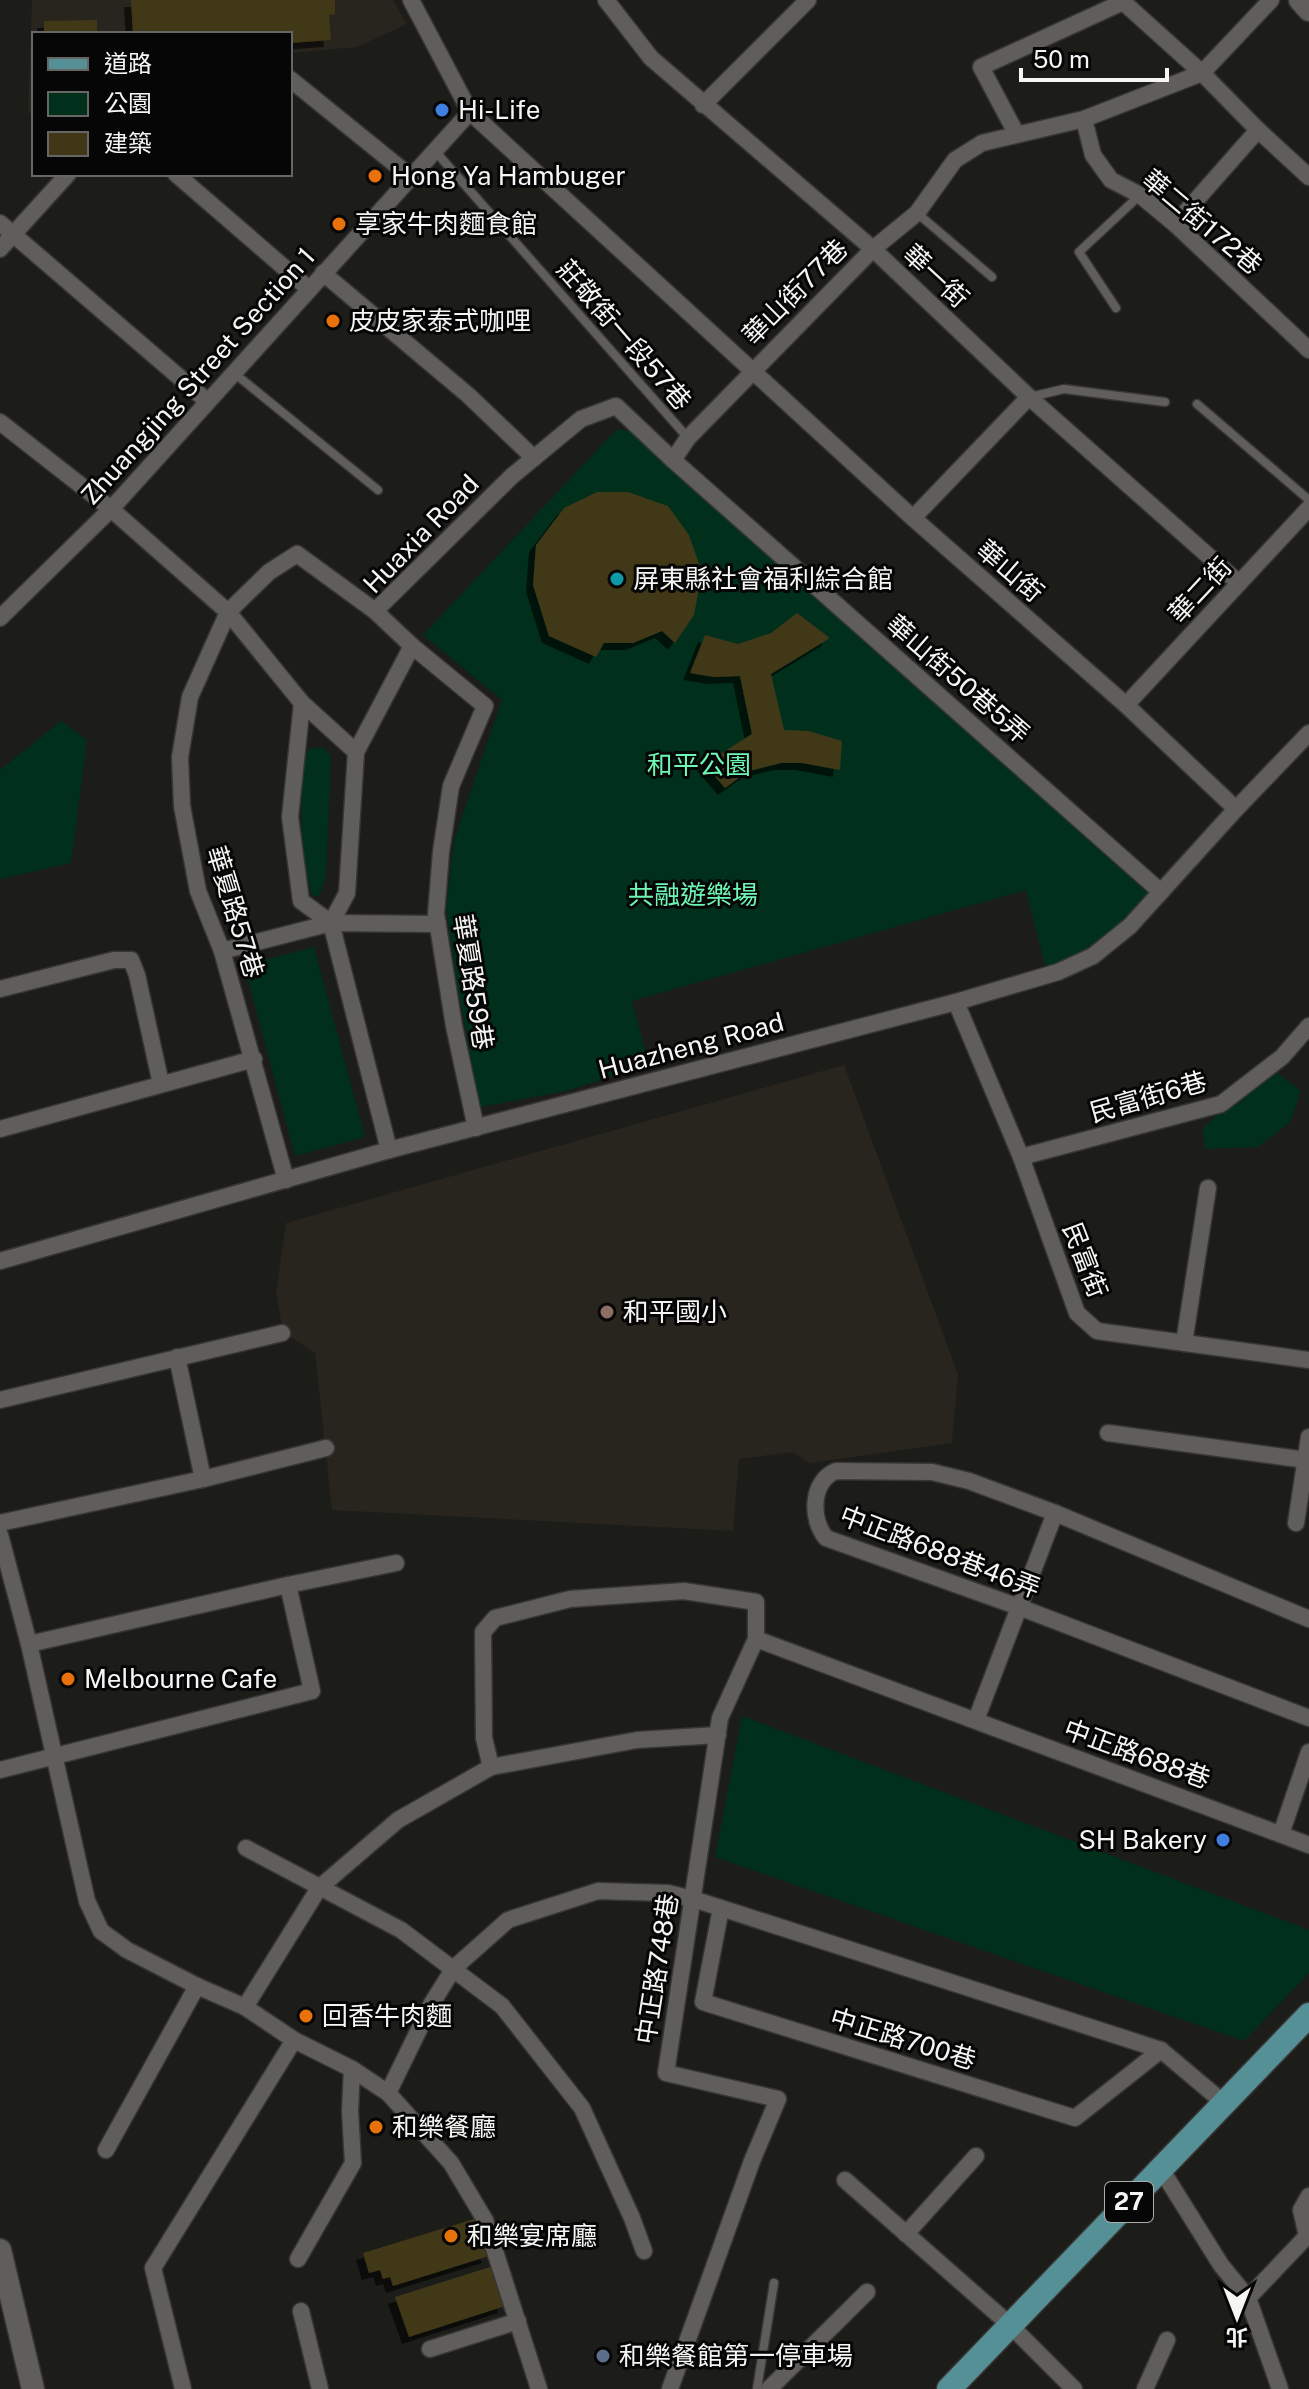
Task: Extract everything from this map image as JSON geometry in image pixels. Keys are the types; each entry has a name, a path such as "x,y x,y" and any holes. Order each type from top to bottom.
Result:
{"main road":[{"name":"27","path":"949,2389 1309,2015"}],"street":[{"path":"411,0 470,112"},
{"name":"華一街","path":"606,0 651,58 873,249 1029,397 1239,583"},
{"path":"703,105 808,0"},
{"path":"1202,73 1271,0"},
{"path":"1300,0 1309,10"},
{"path":"1016,133 981,67 1122,1 1309,177"},
{"name":"華山街77巷","path":"673,460 688,438 752,370 873,249 917,213 955,160 982,143 1084,119 1202,73"},
{"path":"292,81 411,177"},
{"name":"Zhuangjing Street Section 1","path":"0,618 111,509 470,112"},
{"name":"華山街","path":"470,112 913,518 1126,705 1236,809"},
{"name":"華二街172巷","path":"1084,119 1093,155 1111,180 1140,195 1175,224 1309,350"},
{"path":"1175,224 1258,130"},
{"path":"0,249 66,176"},
{"path":"188,178 309,289"},
{"path":"0,223 207,401"},
{"path":"323,273 468,395 534,458"},
{"path":"913,518 1029,397"},
{"name":"Huaxia Road","path":"412,646 375,611 512,476 581,419 616,406"},
{"name":"華山街50巷5弄","path":"616,406 1161,892"},
{"path":"0,422 111,509 228,612 302,703 356,752"},
{"name":"華二街","path":"1126,705 1309,508"},
{"path":"228,612 269,572 297,554 375,611"},
{"name":"華夏路57巷","path":"228,612 190,697 180,757 182,806 198,891 222,951 286,1180"},
{"path":"331,923 347,893 356,752 412,646"},
{"name":"華夏路59巷","path":"412,646 485,706 451,786 441,852 438,924 454,1026 476,1128"},
{"path":"302,703 290,817 301,901 331,923 389,1150"},
{"name":"Huazheng Road","path":"0,1261 389,1150 956,1002 1058,972 1093,956 1130,926 1309,733"},
{"path":"222,951 331,923 438,924"},
{"path":"0,989 114,960 131,960 161,1084"},
{"name":"民富街","path":"956,1002 1021,1157 1077,1313 1097,1331 1309,1360"},
{"name":"民富街6巷","path":"1021,1157 1221,1104 1282,1057 1309,1026"},
{"path":"0,1129 254,1059"},
{"path":"1184,1343 1208,1188"},
{"path":"0,1400 282,1333"},
{"path":"177,1357 203,1479"},
{"path":"1108,1433 1306,1460"},
{"path":"1296,1523 1309,1437"},
{"path":"0,1523 203,1479 326,1448"},
{"name":"中正路688巷46弄","path":"1309,1619 1055,1513 969,1481 932,1472 836,1471 825,1475 819,1483 815,1516 819,1530 826,1538 1019,1607 1309,1718"},
{"path":"976,1720 1055,1513"},
{"path":"0,1535 29,1644 87,1901 101,1931 127,1950 245,2007 294,2040 352,2069 388,2093 451,2163 485,2220 539,2389"},
{"path":"29,1644 396,1563"},
{"path":"0,1770 312,1691 288,1585"},
{"name":"中正路748巷","path":"491,1767 484,1738 483,1632 495,1618 570,1599 684,1591 756,1602 756,1639 720,1718 666,2073 778,2099 752,2161 670,2389"},
{"name":"中正路688巷","path":"756,1639 1309,1845"},
{"path":"245,2007 319,1888 398,1820 491,1767 637,1740 718,1735"},
{"path":"1281,1834 1309,1752"},
{"path":"246,1848 401,1930 502,2006 582,2108 644,2251"},
{"path":"388,2093 432,2003 454,1968 508,1920 598,1891 668,1893 693,1899 1161,2050 1224,2103"},
{"name":"中正路700巷","path":"721,1908 703,2002 1075,2118 1161,2050"},
{"path":"106,2150 197,1986"},
{"path":"183,2389 153,2268 294,2040"},
{"path":"298,2259 353,2163 350,2111 352,2069"},
{"path":"906,2234 976,2156"},
{"path":"1161,2169 1221,2265 1248,2298 1280,2389"},
{"path":"845,2180 1010,2325 1074,2389"},
{"path":"1248,2298 1308,2236 1301,2210 1309,2196"},
{"path":"0,2250 33,2389"},
{"path":"769,2389 867,2292"},
{"path":"301,2311 320,2389"},
{"path":"430,2349 518,2321"},
{"path":"1145,2389 1167,2340"}],"lane":[{"name":"莊敬街一段57巷","path":"435,151 688,438"},
{"path":"1116,308 1079,252 1140,195"},
{"path":"917,213 992,277"},
{"path":"233,373 378,490"},
{"path":"1029,397 1064,389 1165,402"},
{"path":"1197,404 1309,500"},
{"path":"757,2389 774,2283"}],"shaded area":[{"path":"32,0 393,0 407,24 357,47 292,53 292,32 32,32 32,113 28,113"},
{"name":"和平國小","path":"844,1065 958,1374 952,1443 810,1463 792,1452 739,1459 733,1531 332,1510 315,1353 283,1332 276,1293 286,1223"}],"green space":[{"name":"和平公園","path":"617,429 637,433 1065,813 1153,899 1113,939 1046,969 1026,890 632,1001 649,1064 567,1091 480,1107 446,908 454,840 502,700 423,635"},
{"path":"61,721 87,740 71,863 0,879 0,770"},
{"path":"311,748 325,748 331,757 326,877 319,897 312,895 303,842 304,754"},
{"path":"314,947 365,1137 295,1156 244,965"},
{"path":"1266,1070 1279,1074 1301,1091 1290,1122 1258,1147 1205,1149 1203,1128 1217,1115 1241,1102"},
{"path":"742,1716 1309,1930 1309,1973 1244,2041 715,1857"}],"building":[{"path":"131,0 335,0 335,14 329,15 331,40 292,43 292,32 133,32"},
{"path":"97,20 97,32 44,32 44,21"},
{"name":"屏東縣社會福利綜合館","path":"597,492 628,492 668,506 689,535 702,572 694,615 675,643 662,631 633,643 604,643 596,657 549,636 533,585 536,545 564,508"},
{"path":"797,613 830,638 771,674 784,730 809,731 842,741 840,770 802,763 781,763 749,771 725,788 704,764 752,734 740,676 714,677 690,673 705,635 738,644 771,633"},
{"name":"和樂宴席廳","path":"477,2218 489,2256 393,2286 390,2277 383,2279 380,2270 369,2273 363,2253"},
{"name":"和樂宴席廳","path":"493,2266 505,2306 409,2337 395,2297"}],"place":[{"name":"Hi-Life","path":"442,110"},
{"name":"Hong Ya Hambuger","path":"375,176"},
{"name":"享家牛肉麵食館","path":"339,224"},
{"name":"皮皮家泰式咖哩","path":"333,321"},
{"name":"屏東縣社會福利綜合館","path":"617,579"},
{"name":"和平國小","path":"607,1312"},
{"name":"Melbourne Cafe","path":"68,1679"},
{"name":"SH Bakery","path":"1223,1840"},
{"name":"回香牛肉麵","path":"306,2016"},
{"name":"和樂餐廳","path":"376,2127"},
{"name":"和樂宴席廳","path":"451,2236"},
{"name":"和樂餐館第一停車場","path":"603,2356"}],"park label":[{"name":"共融遊樂場","path":"693,895"}]}
